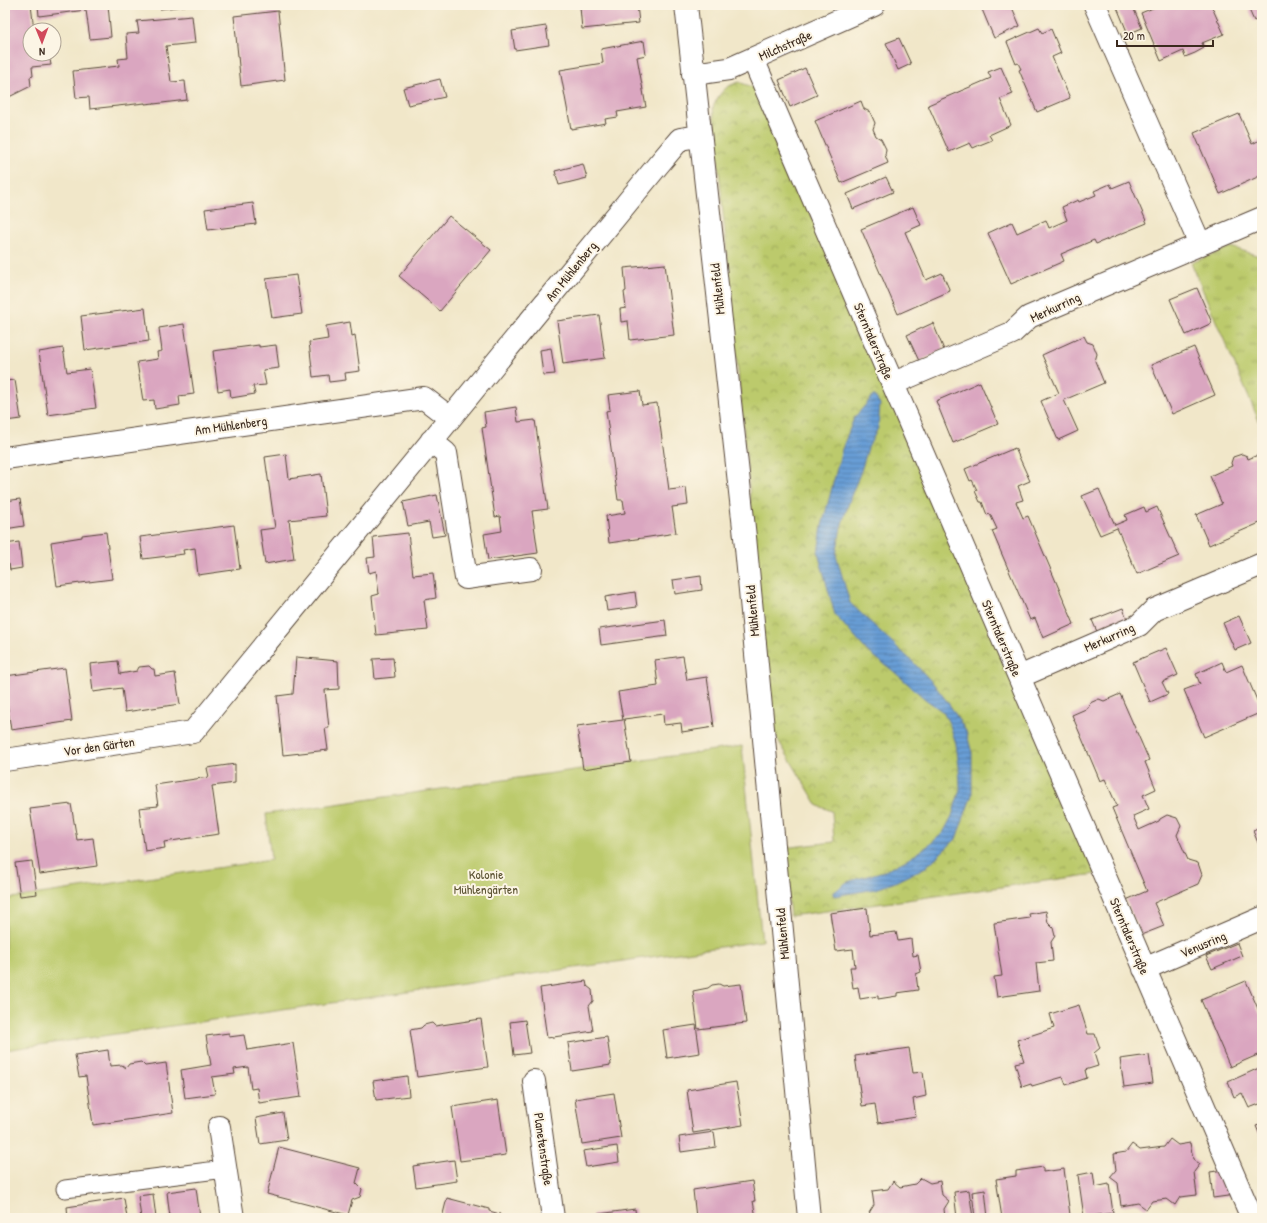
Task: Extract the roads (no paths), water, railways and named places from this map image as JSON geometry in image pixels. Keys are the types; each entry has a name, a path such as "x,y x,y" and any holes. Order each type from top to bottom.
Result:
{"street":[{"name":"Mühlenfeld","path":"686,5 699,136 745,544 810,1218"},
{"name":"Milchstraße","path":"693,74 730,70 874,5"},
{"path":"1095,5 1200,244"},
{"name":"Sterntalerstraße","path":"753,59 1252,1218"},
{"name":"Am Mühlenberg","path":"193,732 680,139 699,136"},
{"name":"Merkurring","path":"892,382 901,380 1012,333 1029,317 1262,219"},
{"name":"Am Mühlenberg","path":"5,458 424,398 450,418"},
{"path":"432,441 446,453 466,578 531,569"},
{"name":"Merkurring","path":"1019,677 1138,625 1154,610 1262,564"},
{"name":"Vor den Gärten","path":"5,760 193,732"},
{"name":"Venusring","path":"1144,969 1262,918"},
{"name":"Planetenstraße","path":"534,1081 553,1218"},
{"path":"220,1127 233,1218"}],"lane":[{"path":"65,1189 226,1169"}],"water":[{"path":"874,395 880,404 878,428 868,448 851,496 841,527 836,555 850,603 913,662 933,683 949,704 966,731 972,753 972,795 956,839 926,867 893,883 876,889 834,896 833,893 847,882 887,870 910,858 929,845 943,833 952,816 960,789 956,744 950,725 943,712 867,651 835,615 818,553 822,526 842,449 854,418"}],"park label":[{"name":"Kolonie Mühlengärten","path":"486,882"}]}
